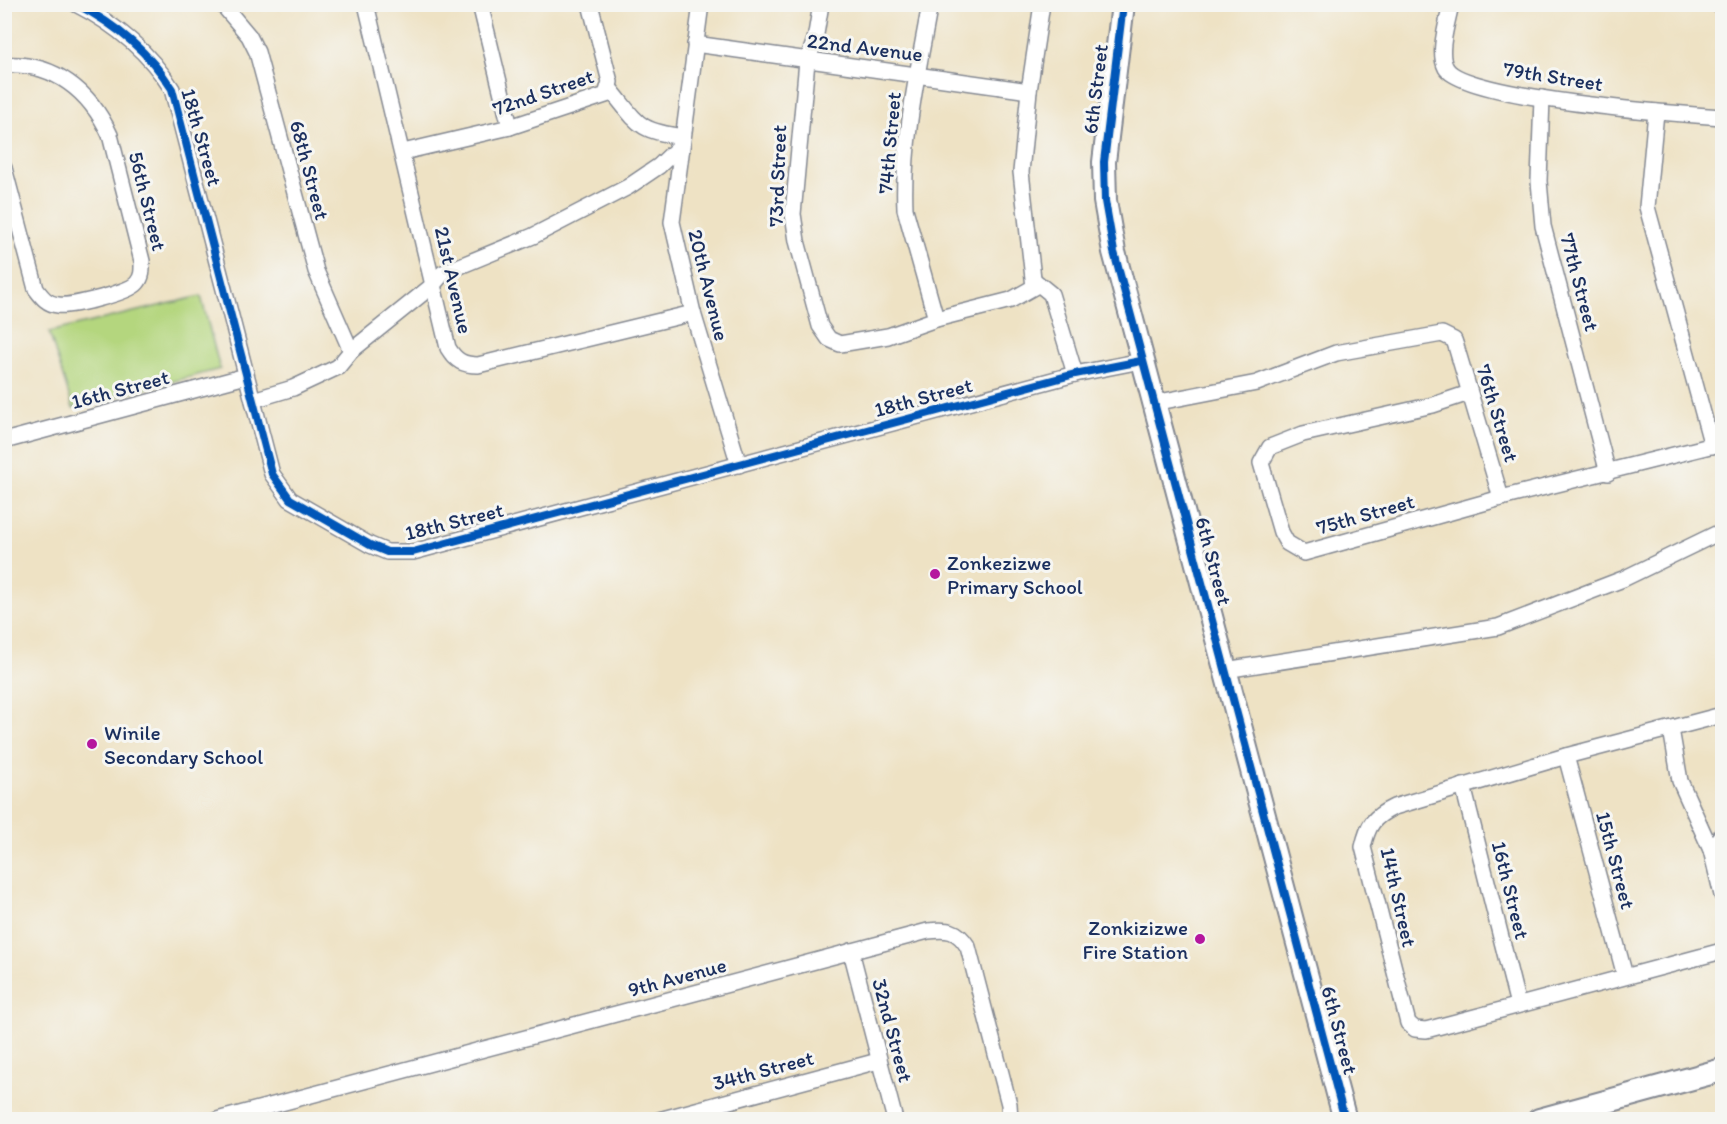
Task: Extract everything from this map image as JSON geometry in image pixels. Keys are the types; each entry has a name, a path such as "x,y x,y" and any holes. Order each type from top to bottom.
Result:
{"street":[{"name":"18th Street","path":"76,4 116,28 163,75 172,89 272,474 282,491 302,507 387,552 413,552 1075,374 1141,361"},
{"name":"68th Street","path":"222,4 249,36 257,52 316,271 351,351"},
{"name":"21st Avenue","path":"366,4 448,348 454,357 467,365 478,365 693,313"},
{"path":"480,4 510,127"},
{"name":"72nd Street","path":"403,152 510,127 606,95 610,89 590,4"},
{"name":"20th Avenue","path":"701,4 672,222 693,313 739,465"},
{"name":"73rd Street","path":"821,4 815,40 807,61 793,214 797,241 820,326 829,339 840,344 888,336 936,319 1011,300 1034,288 1035,280"},
{"name":"74th Street","path":"930,4 917,75 905,171 905,209 936,319"},
{"path":"1042,4 1029,91 1022,194 1035,280 1051,294 1075,374"},
{"name":"6th Street","path":"1123,4 1104,162 1105,201 1114,252 1141,361 1345,1119"},
{"name":"79th Street","path":"1451,4 1443,48 1444,63 1450,74 1464,81 1542,98 1656,112 1722,117"},
{"path":"1717,4 1722,5"},
{"name":"22nd Avenue","path":"695,44 1029,91"},
{"name":"56th Street","path":"4,65 32,65 48,70 78,91 103,118 110,135 142,261 142,273 138,282 124,292 60,306 42,298 36,289 8,199 4,168"},
{"path":"253,400 293,388 338,367 351,351 433,285 443,273 533,236 642,179 682,141 641,127 610,89"},
{"name":"77th Street","path":"1542,98 1539,182 1544,226 1608,473"},
{"path":"1656,112 1647,207 1717,444"},
{"name":"76th Street","path":"1154,404 1257,383 1291,372 1323,356 1442,333 1454,340 1501,498"},
{"name":"16th Street","path":"4,441 246,376"},
{"name":"75th Street","path":"1469,393 1433,405 1303,434 1270,447 1261,463 1281,532 1287,543 1304,553 1501,498 1717,444"},
{"path":"1225,669 1498,627 1623,579 1722,531"},
{"name":"14th Street","path":"1722,715 1566,756 1380,813 1367,827 1363,847 1408,1023 1415,1029 1426,1030 1722,951"},
{"path":"1671,729 1680,781 1711,850 1722,895"},
{"name":"15th Street","path":"1566,756 1624,976"},
{"name":"16th Street","path":"1463,786 1518,1005"},
{"path":"1711,850 1722,834"},
{"name":"9th Avenue","path":"217,1119 928,931 953,930 961,936 968,947 1009,1104 1010,1119"},
{"name":"32nd Street","path":"851,951 878,1061 896,1119"},
{"name":"34th Street","path":"659,1119 878,1061"},
{"path":"1551,1118 1722,1070"}],"green space":[{"path":"201,296 220,369 73,408 49,332"}],"cycle path":[{"path":"76,4 130,40 153,63 172,89 272,474 290,499 370,545 387,552 413,552 1075,374 1141,361"},
{"path":"1123,4 1104,162 1105,201 1114,252 1345,1120"}],"place":[{"name":"Zonkezizwe Primary School","path":"935,574"},
{"name":"Winile Secondary School","path":"92,744"},
{"name":"Zonkizizwe Fire Station","path":"1200,939"}]}
